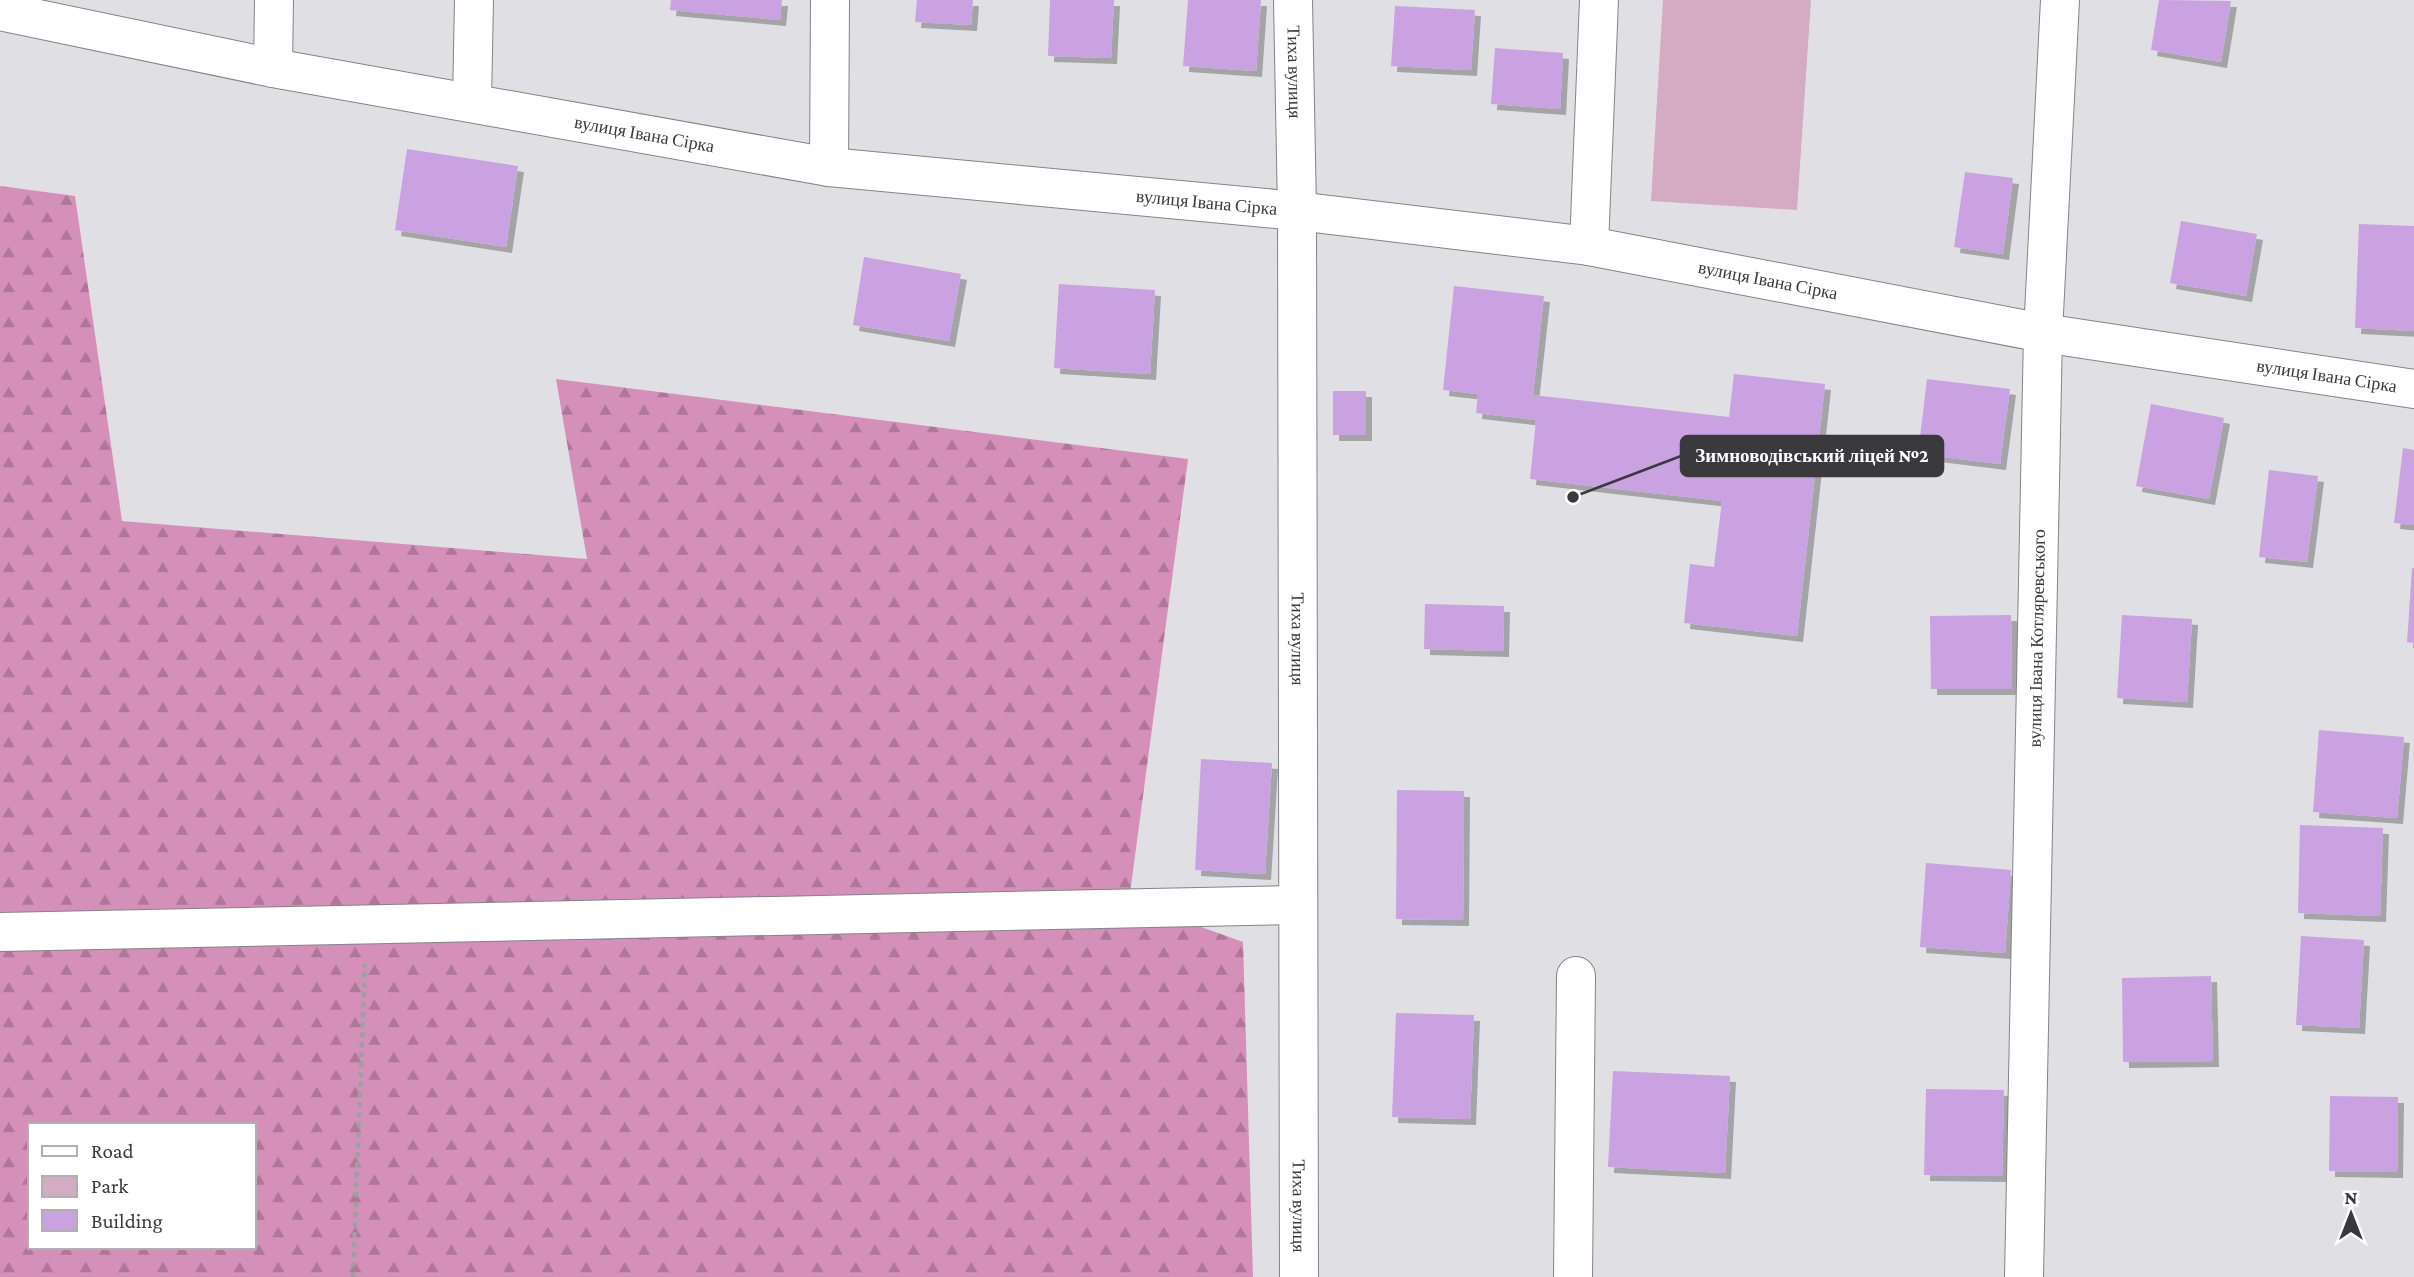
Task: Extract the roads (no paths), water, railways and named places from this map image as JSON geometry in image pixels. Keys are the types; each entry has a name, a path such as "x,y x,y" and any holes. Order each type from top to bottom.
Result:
{"street":[{"path":"273,68 274,0"},
{"path":"472,102 474,0"},
{"path":"830,0 830,167"},
{"name":"Тиха вулиця","path":"1293,0 1297,211 1299,1277"},
{"path":"1589,246 1599,0"},
{"name":"вулиця Івана Котляревського","path":"2024,1277 2043,333 2060,0"},
{"name":"вулиця Івана Сірка","path":"0,10 273,68 830,167 1297,211 1589,246 2043,333 2414,389"},
{"path":"0,932 1298,905"},
{"path":"1573,1277 1576,976"}],"place":[{"name":"Зимноводівський ліцей №2","path":"1573,497"}]}
